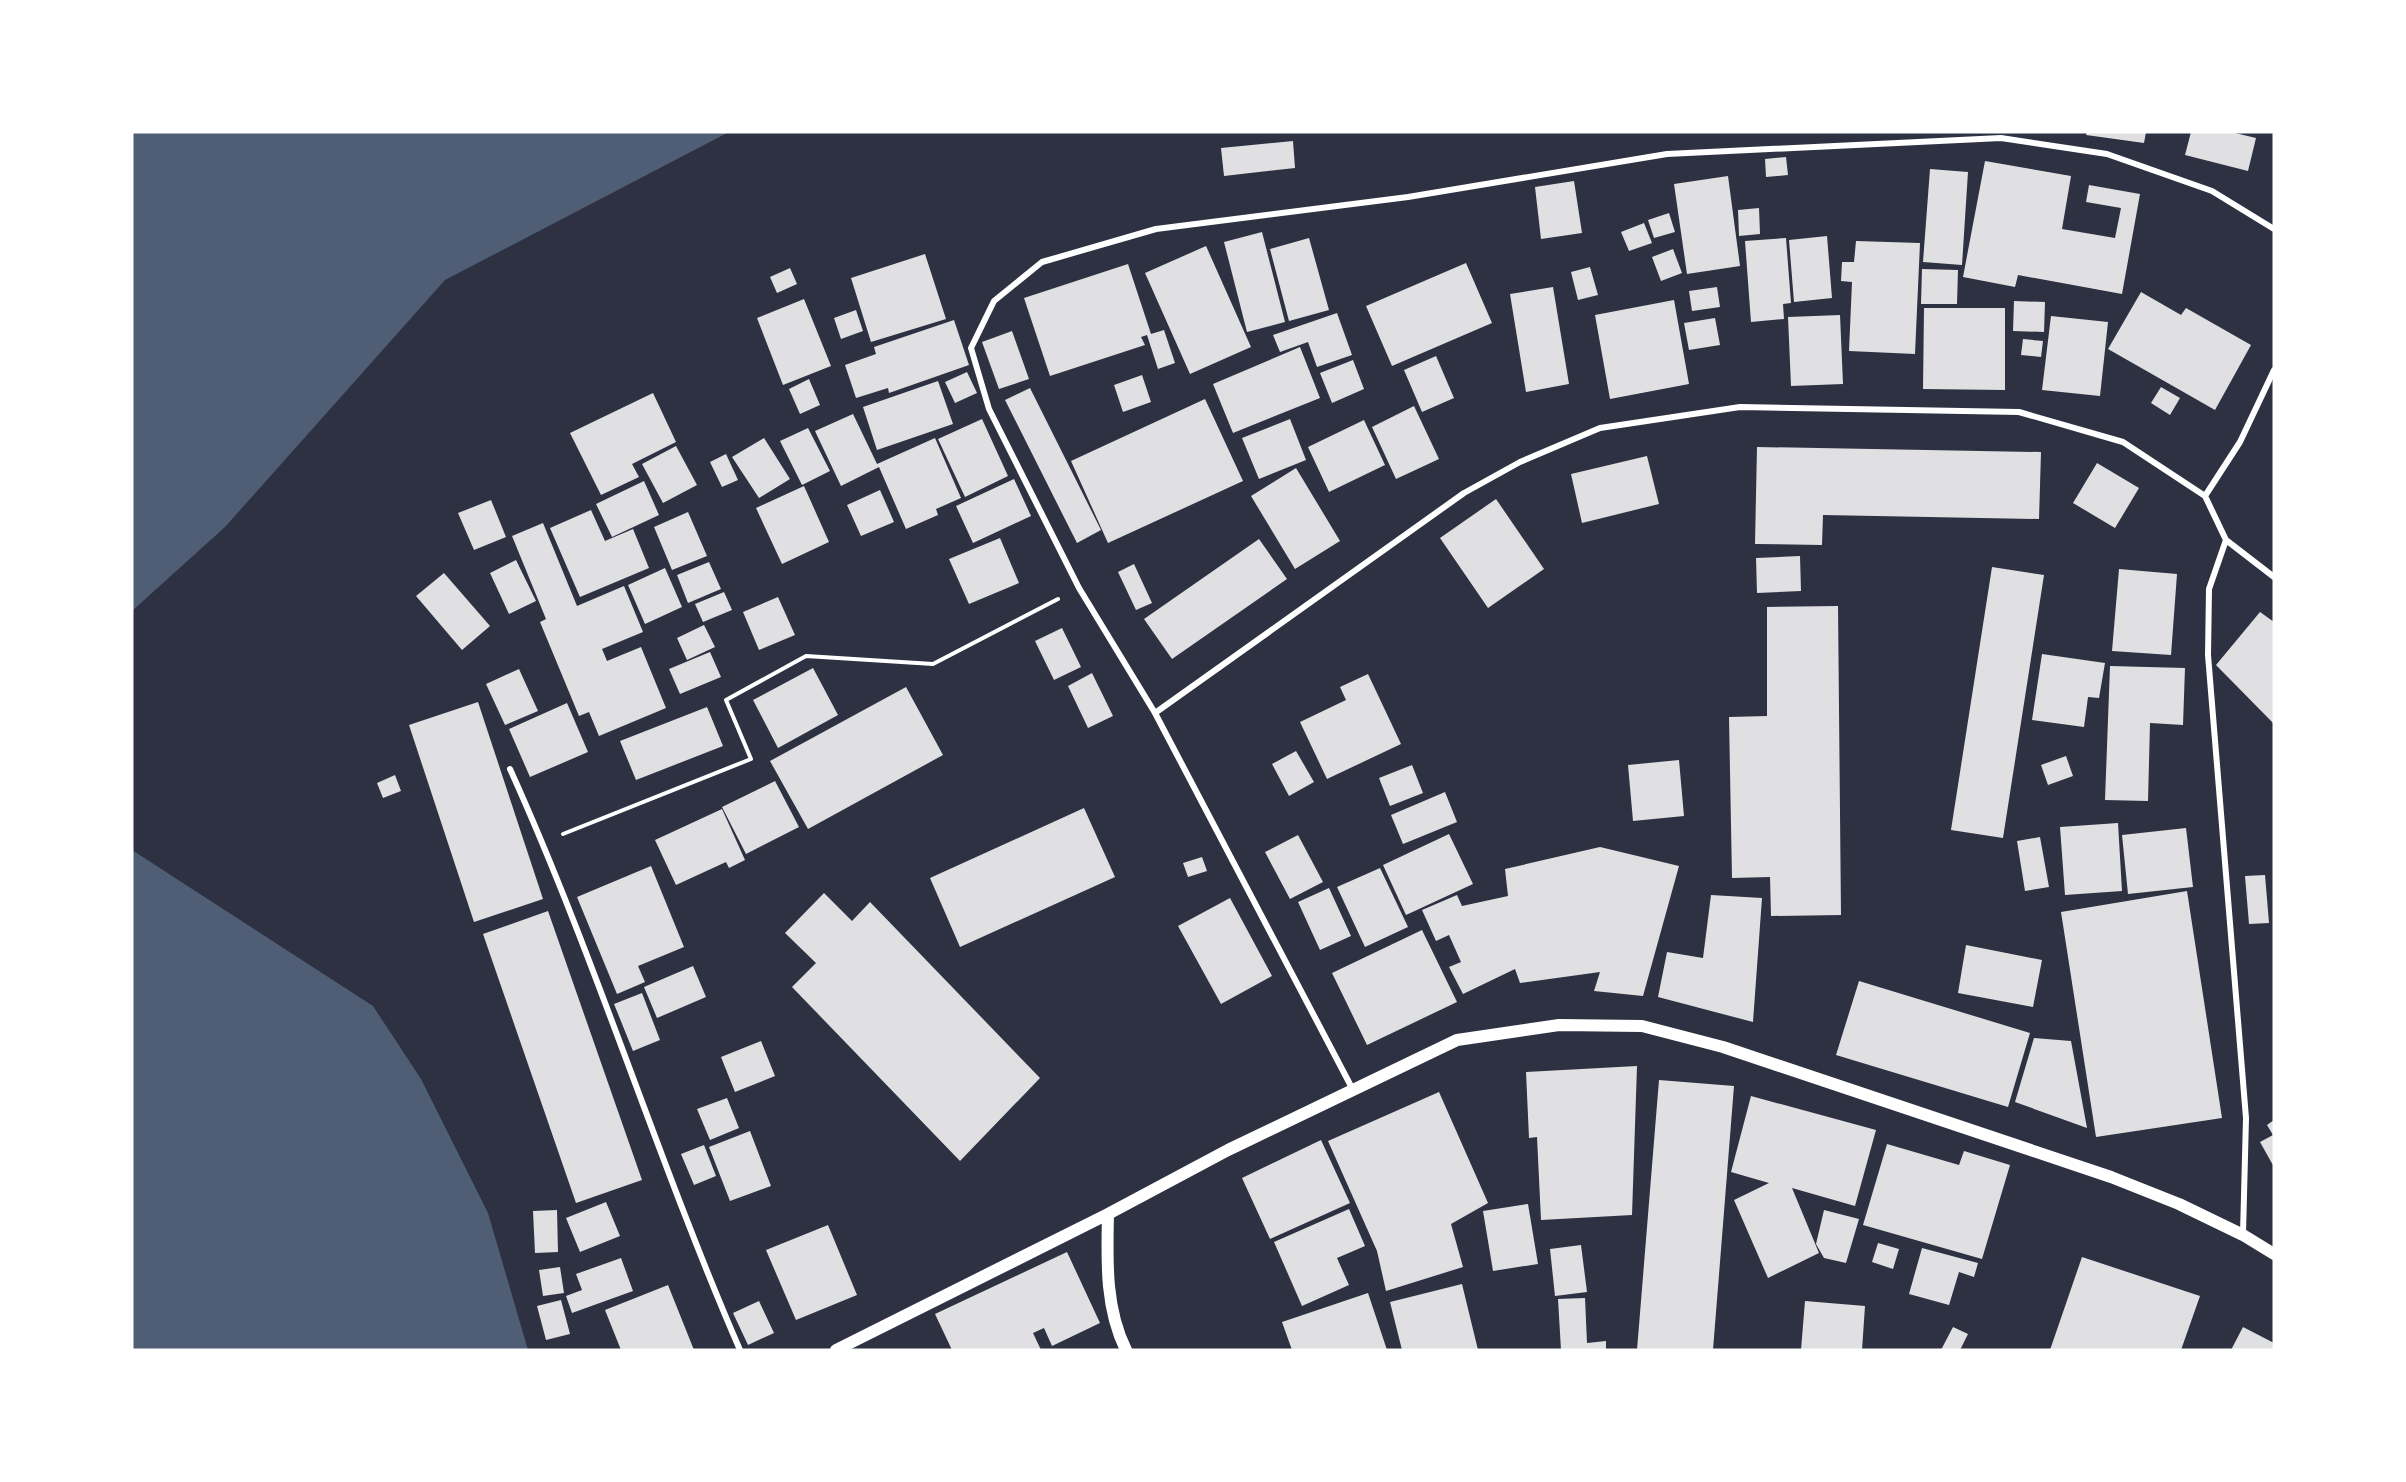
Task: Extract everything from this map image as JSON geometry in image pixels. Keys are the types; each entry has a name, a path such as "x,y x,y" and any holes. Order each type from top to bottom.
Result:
{"main road":[{"path":"836,1350 1108,1214 1228,1150 1352,1088 1457,1040 1559,1025 1642,1026 1723,1047 2111,1178 2179,1204 2243,1234 2274,1254"},
{"path":"1108,1214 1107,1277 1119,1336 1126,1350"}],"street":[{"path":"1352,1088 1155,712 1079,588 989,409 971,348 994,301 1042,262 1156,230 1408,197 1667,154 2001,138 2107,154 2212,191 2274,229"},
{"path":"2205,496 2240,442 2274,370"},
{"path":"1155,712 1464,493 1520,462 1600,428 1740,407 2019,412 2123,442 2205,496 2226,540 2274,577"},
{"path":"2226,540 2209,589 2208,655 2246,1118 2243,1234"},
{"path":"510,769 543,843 698,1254 740,1350"}],"path":[{"path":"543,843 751,759 726,700 806,656 933,664 1079,588"}],"water":[{"path":"132,132 729,132 445,280 225,527 132,611"},
{"path":"132,850 373,1006 421,1079 488,1213 528,1350 132,1350"}],"building":[{"path":"2087,132 2146,132 2144,143 2086,135"},
{"path":"2191,132 2231,132 2256,138 2248,171 2185,155"},
{"path":"1293,141 1295,168 1224,176 1221,148"},
{"path":"1786,157 1788,175 1766,177 1765,159"},
{"path":"1985,161 2071,176 2062,229 2115,238 2121,208 2086,202 2089,185 2140,194 2122,294 2018,275 2015,287 1963,277"},
{"path":"1930,169 1968,172 1962,265 1923,262"},
{"path":"1728,176 1740,266 1687,274 1674,184"},
{"path":"1574,181 1582,233 1541,239 1535,187"},
{"path":"1759,208 1760,234 1739,236 1738,210"},
{"path":"1669,213 1675,232 1654,238 1648,220"},
{"path":"1644,223 1652,243 1629,251 1621,232"},
{"path":"1262,232 1285,322 1247,332 1224,242"},
{"path":"1827,236 1832,298 1794,302 1789,240"},
{"path":"1309,238 1329,310 1289,321 1270,249"},
{"path":"1786,238 1791,303 1783,304 1784,319 1751,322 1745,241"},
{"path":"1856,241 1920,243 1915,354 1849,351 1852,282 1841,281 1842,262 1854,262"},
{"path":"1206,246 1251,347 1190,374 1145,273"},
{"path":"1673,249 1682,273 1661,281 1652,257"},
{"path":"925,254 946,319 871,342 851,278"},
{"path":"1466,263 1492,323 1392,366 1366,306"},
{"path":"1128,264 1151,334 1164,330 1175,363 1158,369 1147,335 1141,337 1145,345 1050,376 1024,298"},
{"path":"1590,267 1598,295 1578,300 1571,272"},
{"path":"790,268 797,284 777,293 770,277"},
{"path":"1922,269 1958,270 1957,304 1921,304"},
{"path":"1553,287 1569,384 1526,392 1510,294"},
{"path":"1717,287 1720,307 1692,311 1689,291"},
{"path":"2141,292 2181,315 2186,308 2251,345 2215,410 2108,349"},
{"path":"804,299 831,366 783,385 757,318"},
{"path":"1674,300 1689,384 1610,399 1595,315"},
{"path":"2014,301 2045,302 2044,332 2013,331"},
{"path":"1924,308 2005,308 2005,390 1923,389"},
{"path":"856,310 863,331 841,339 834,318"},
{"path":"1337,313 1352,355 1317,367 1308,342 1280,352 1273,335"},
{"path":"1840,315 1843,384 1791,386 1788,317"},
{"path":"2051,316 2108,322 2100,396 2042,390"},
{"path":"1715,318 1720,345 1689,350 1684,323"},
{"path":"954,320 969,365 889,393 888,388 856,398 845,365 876,354 874,347"},
{"path":"1012,331 1029,379 999,389 982,342"},
{"path":"2023,339 2043,341 2041,357 2021,355"},
{"path":"1300,347 1320,398 1233,433 1213,384"},
{"path":"1436,356 1454,398 1422,412 1404,370"},
{"path":"1353,360 1364,389 1332,403 1320,373"},
{"path":"967,372 977,393 955,403 945,382"},
{"path":"1142,375 1151,402 1123,412 1114,385"},
{"path":"809,379 820,405 800,414 789,389"},
{"path":"938,381 953,424 877,450 863,407"},
{"path":"2161,387 2180,398 2170,415 2151,403"},
{"path":"1030,388 1101,530 1077,543 1005,400"},
{"path":"653,393 676,442 632,464 639,477 601,495 570,433"},
{"path":"1205,399 1243,481 1108,543 1071,461"},
{"path":"1414,406 1439,459 1396,479 1372,427"},
{"path":"853,414 877,464 935,438 961,498 936,509 938,515 906,529 879,467 841,486 815,431"},
{"path":"982,419 1008,476 965,497 938,439"},
{"path":"1290,419 1306,460 1259,479 1242,438"},
{"path":"1364,420 1385,465 1329,492 1308,447"},
{"path":"808,428 830,471 802,485 780,441"},
{"path":"764,438 790,479 759,498 732,457"},
{"path":"676,446 697,485 663,503 642,464"},
{"path":"1757,447 2041,452 2039,519 1823,515 1822,545 1755,544"},
{"path":"726,454 738,480 722,487 710,462"},
{"path":"1647,456 1659,504 1582,523 1571,474"},
{"path":"2097,463 2139,488 2115,528 2073,503"},
{"path":"1296,468 1340,541 1295,569 1251,496"},
{"path":"1014,479 1031,516 973,543 956,506"},
{"path":"644,481 659,515 612,537 596,504"},
{"path":"804,486 829,542 782,564 756,508"},
{"path":"880,490 894,522 861,536 847,505"},
{"path":"1496,499 1544,569 1488,608 1440,538"},
{"path":"491,500 506,537 474,550 458,513"},
{"path":"591,510 605,541 633,529 649,568 580,597 550,528"},
{"path":"688,512 707,556 672,570 654,527"},
{"path":"543,523 577,606 624,586 643,632 602,649 607,661 641,647 666,708 599,736 589,712 579,716 540,622 546,619 512,536"},
{"path":"1000,538 1019,583 969,604 949,559"},
{"path":"1259,539 1287,579 1172,659 1144,619"},
{"path":"1800,556 1801,591 1757,593 1756,558"},
{"path":"516,560 536,601 509,614 490,573"},
{"path":"709,562 721,589 688,603 677,575"},
{"path":"1134,564 1152,603 1136,610 1118,572"},
{"path":"1992,567 2044,575 2003,838 1951,830"},
{"path":"665,568 682,607 645,624 628,585"},
{"path":"2119,569 2177,574 2171,655 2112,651"},
{"path":"444,573 490,626 462,650 416,596"},
{"path":"724,592 732,610 703,622 695,604"},
{"path":"778,597 795,635 759,650 743,612"},
{"path":"1838,606 1841,915 1771,916 1770,877 1732,878 1729,717 1767,716 1767,607"},
{"path":"2260,612 2274,622 2274,724 2216,665"},
{"path":"704,625 715,647 687,660 677,638"},
{"path":"1062,628 1081,667 1054,680 1035,641"},
{"path":"710,652 721,677 680,694 669,669"},
{"path":"2042,654 2105,663 2099,698 2088,697 2084,727 2032,720"},
{"path":"2110,666 2185,668 2183,725 2150,723 2148,801 2105,800"},
{"path":"813,668 838,715 778,748 753,700"},
{"path":"519,669 538,711 505,725 486,684"},
{"path":"1092,673 1113,716 1088,728 1068,686"},
{"path":"1368,674 1401,744 1327,779 1300,722 1346,700 1340,687"},
{"path":"906,687 943,755 808,829 770,761"},
{"path":"478,702 543,899 474,922 409,725"},
{"path":"567,703 588,752 530,777 509,729"},
{"path":"707,707 723,746 636,780 620,741"},
{"path":"1296,751 1314,782 1289,796 1272,764"},
{"path":"2066,756 2073,776 2048,785 2041,765"},
{"path":"1679,760 1684,816 1633,821 1628,765"},
{"path":"1412,765 1423,793 1390,806 1379,778"},
{"path":"395,775 401,791 383,798 377,783"},
{"path":"775,781 799,827 746,854 722,807"},
{"path":"1445,792 1457,822 1403,844 1391,815"},
{"path":"1084,808 1115,877 960,947 930,878"},
{"path":"722,809 745,860 729,868 726,862 676,885 655,840"},
{"path":"2118,823 2122,891 2065,895 2060,827"},
{"path":"2186,828 2193,887 2128,894 2122,835"},
{"path":"1449,834 1473,884 1406,915 1383,865"},
{"path":"1298,835 1323,882 1290,899 1265,852"},
{"path":"2040,837 2049,887 2025,891 2017,841"},
{"path":"1600,847 1679,866 1643,996 1594,991 1600,972 1520,983 1515,969 1463,994 1449,967 1461,962 1449,935 1436,941 1422,910 1457,895 1462,906 1508,896 1505,869"},
{"path":"1202,857 1207,871 1188,877 1183,863"},
{"path":"651,866 684,947 638,966 645,982 617,994 577,897"},
{"path":"1380,868 1408,927 1365,947 1337,887"},
{"path":"2265,875 2269,923 2249,924 2245,876"},
{"path":"1329,888 1351,936 1320,950 1298,902"},
{"path":"2187,891 2222,1118 2096,1137 2061,912"},
{"path":"824,893 852,921 870,902 1040,1078 960,1161 792,987 816,963 785,933"},
{"path":"1711,895 1762,898 1753,1022 1658,997 1667,952 1703,958"},
{"path":"1230,898 1272,976 1221,1004 1178,926"},
{"path":"548,911 642,1180 576,1203 483,934"},
{"path":"1422,930 1457,1002 1367,1045 1332,973"},
{"path":"1966,945 2042,960 2033,1007 1958,993"},
{"path":"693,966 706,997 657,1018 644,987"},
{"path":"1859,981 2030,1033 2008,1107 1836,1055"},
{"path":"642,993 660,1040 633,1051 614,1004"},
{"path":"2034,1038 2071,1041 2087,1128 2015,1102"},
{"path":"761,1041 775,1076 735,1092 721,1057"},
{"path":"1637,1066 1632,1215 1541,1220 1537,1137 1529,1138 1526,1072"},
{"path":"1659,1080 1734,1086 1713,1350 1637,1350"},
{"path":"1439,1092 1488,1203 1451,1224 1463,1267 1386,1291 1377,1251 1328,1141"},
{"path":"1751,1096 1876,1130 1855,1206 1792,1188 1819,1253 1768,1278 1734,1200 1769,1183 1731,1172"},
{"path":"727,1098 739,1128 710,1140 697,1109"},
{"path":"2274,1120 2274,1167 2260,1142 2273,1135 2267,1125"},
{"path":"750,1131 771,1186 730,1201 709,1147"},
{"path":"1321,1140 1350,1203 1270,1239 1242,1178"},
{"path":"1887,1144 1959,1165 1964,1151 2010,1165 1982,1259 1863,1225"},
{"path":"704,1145 716,1176 694,1185 681,1154"},
{"path":"606,1202 620,1236 580,1252 566,1218"},
{"path":"1528,1204 1538,1264 1493,1271 1483,1211"},
{"path":"1349,1209 1365,1246 1337,1258 1349,1285 1302,1306 1274,1242"},
{"path":"557,1210 558,1252 535,1253 533,1211"},
{"path":"1824,1210 1859,1219 1846,1263 1824,1258 1816,1244"},
{"path":"828,1225 857,1295 796,1320 766,1250"},
{"path":"1878,1243 1899,1249 1893,1269 1872,1262"},
{"path":"1581,1245 1587,1292 1555,1296 1550,1249"},
{"path":"1922,1248 1978,1263 1974,1277 1959,1272 1949,1305 1909,1294"},
{"path":"1067,1252 1100,1323 1052,1346 1044,1328 1033,1333 1041,1350 952,1350 935,1314"},
{"path":"2082,1257 2200,1296 2181,1350 2050,1350"},
{"path":"621,1258 633,1291 572,1313 566,1296 582,1290 576,1274"},
{"path":"560,1267 564,1293 543,1296 539,1270"},
{"path":"1462,1284 1478,1350 1402,1350 1390,1302"},
{"path":"668,1285 694,1350 621,1350 605,1310"},
{"path":"1368,1293 1387,1350 1292,1350 1282,1322"},
{"path":"1585,1298 1587,1343 1606,1341 1606,1350 1561,1350 1558,1299"},
{"path":"561,1300 570,1334 546,1340 537,1306"},
{"path":"759,1301 774,1333 748,1345 733,1313"},
{"path":"1805,1301 1865,1306 1862,1350 1801,1350"},
{"path":"1953,1327 1968,1334 1960,1350 1941,1350"},
{"path":"2243,1327 2274,1343 2274,1350 2231,1350"}]}
